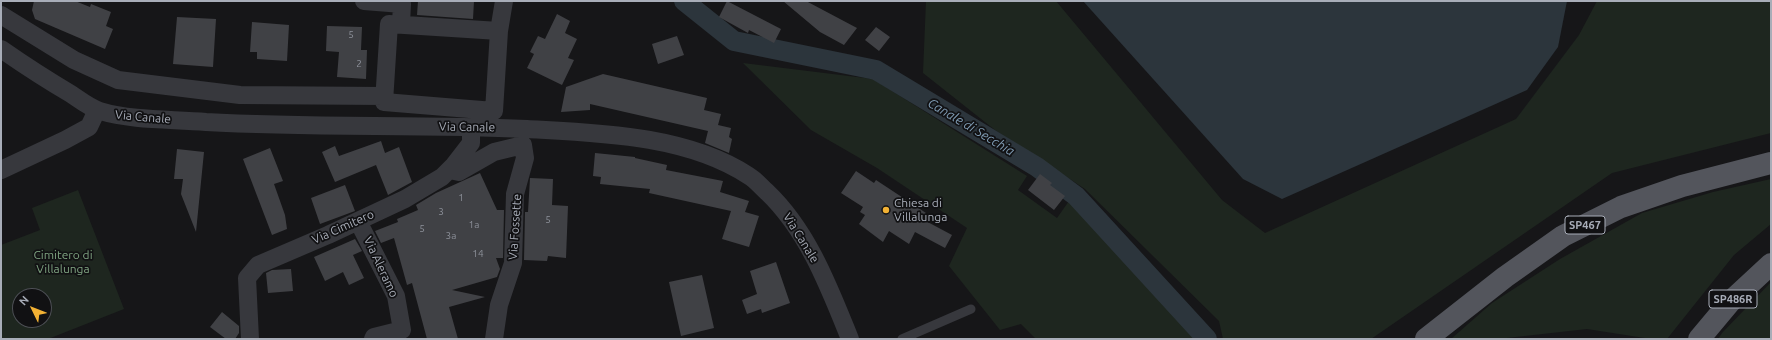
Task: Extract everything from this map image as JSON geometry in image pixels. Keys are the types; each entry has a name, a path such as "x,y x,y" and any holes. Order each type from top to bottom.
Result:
{"main road":[{"name":"SP467","path":"1426,339 1563,236 1621,207 1682,186 1771,163"},
{"name":"SP486R","path":"1699,339 1730,302 1771,264"}],"street":[{"path":"1,7 8,1"},
{"path":"364,1 402,4 401,24"},
{"path":"499,30 389,24 384,102 492,119 499,30 504,1"},
{"path":"1,15 74,60 118,80 240,95 384,96"},
{"name":"Via Canale","path":"1,49 97,110 120,116 238,124 471,127 492,119 629,137 687,148 721,160 750,176 776,201 796,225 827,283 850,339"},
{"path":"402,126 403,104"},
{"path":"1,170 89,127 97,110"},
{"name":"Via Cimitero","path":"250,339 247,278 258,265 405,199 442,177 450,170 471,143 471,127"},
{"name":"Via Fossette","path":"450,170 459,172 494,152 523,145 525,158 515,194 513,262 499,306 494,339"},
{"name":"Via Aleramo","path":"358,221 396,296 402,330 374,337 373,339"}],"lane":[{"path":"902,339 971,309"}],"green space":[{"path":"926,1 1056,1 1222,200 1265,233 1516,119 1579,35 1597,1 1771,1 1771,133 1612,173 1371,339 1223,339 1219,321 1085,189 995,130 923,73"},
{"path":"743,63 873,79 1027,176 1018,190 1057,218 1069,201 1198,339 1036,339 1021,324 1000,330 949,266 967,228 877,168 811,130"},
{"path":"1771,179 1771,224 1734,255 1667,339 1651,339 1587,329 1498,339 1451,339 1492,303 1560,259 1642,213 1713,192"},
{"name":"Cimitero di Villalunga","path":"78,190 124,309 48,339 1,339 1,245 40,230 32,208"},
{"path":"1771,282 1771,339 1718,339 1722,333"}],"shaded area":[{"path":"1083,1 1567,1 1558,47 1527,90 1282,199 1243,179"}],"building":[{"path":"34,1 75,1 90,7 91,4 111,12 106,26 113,29 105,49 35,19 32,10"},
{"path":"418,1 474,1 473,19 417,15"},
{"path":"727,1 781,29 774,43 749,30 748,33 719,17"},
{"path":"783,1 806,1 857,28 844,45 820,32"},
{"path":"557,14 570,21 565,33 577,39 568,58 574,60 562,85 527,68 534,54 530,52 538,36 545,39"},
{"path":"177,17 216,19 213,67 173,64"},
{"path":"252,22 289,25 287,61 257,59 257,52 250,52"},
{"path":"327,26 362,27 361,50 367,50 366,79 337,77 339,52 326,51"},
{"path":"876,27 890,37 879,51 865,40"},
{"path":"677,36 684,55 658,64 652,44"},
{"path":"603,74 707,98 704,110 721,114 718,125 731,128 729,137 732,139 729,153 705,143 708,131 590,104 590,110 561,112 566,87"},
{"path":"381,141 385,153 399,147 412,182 388,195 376,165 335,182 322,152 335,146 339,156"},
{"path":"270,148 283,181 274,184 285,215 287,229 272,235 243,159"},
{"path":"177,149 204,152 196,232 181,194 183,179 174,179"},
{"path":"595,153 635,157 667,165 666,170 723,181 720,192 749,201 745,212 759,216 749,247 722,239 731,211 649,193 650,189 600,184 601,177 593,176"},
{"path":"856,171 874,183 876,180 926,213 922,219 952,235 945,248 915,232 909,244 889,231 883,242 859,224 865,215 860,212 863,207 841,193"},
{"path":"480,173 497,210 504,210 503,258 496,258 500,269 497,277 452,290 485,297 449,307 458,339 427,339 412,283 407,285 394,238 381,243 375,231 398,222 397,219 418,210 416,205 436,193"},
{"path":"1040,174 1052,183 1050,185 1065,196 1054,210 1028,190"},
{"path":"530,178 553,179 552,205 568,206 566,258 548,256 547,261 524,260 525,212 528,212"},
{"path":"345,185 355,211 320,224 311,198"},
{"path":"355,239 362,251 353,255 364,278 349,285 343,272 325,281 314,257"},
{"path":"776,262 790,303 762,313 761,309 747,314 742,300 757,294 750,271"},
{"path":"291,269 293,291 268,293 266,273 272,270"},
{"path":"702,275 714,328 681,336 669,282"},
{"path":"222,312 239,326 239,333 235,339 226,339 210,327"}],"waterway":[{"name":"Canale di Secchia","path":"684,1 734,41 876,70 1037,167 1076,196 1207,339"}],"place":[{"name":"Chiesa di Villalunga","path":"886,210"}]}
